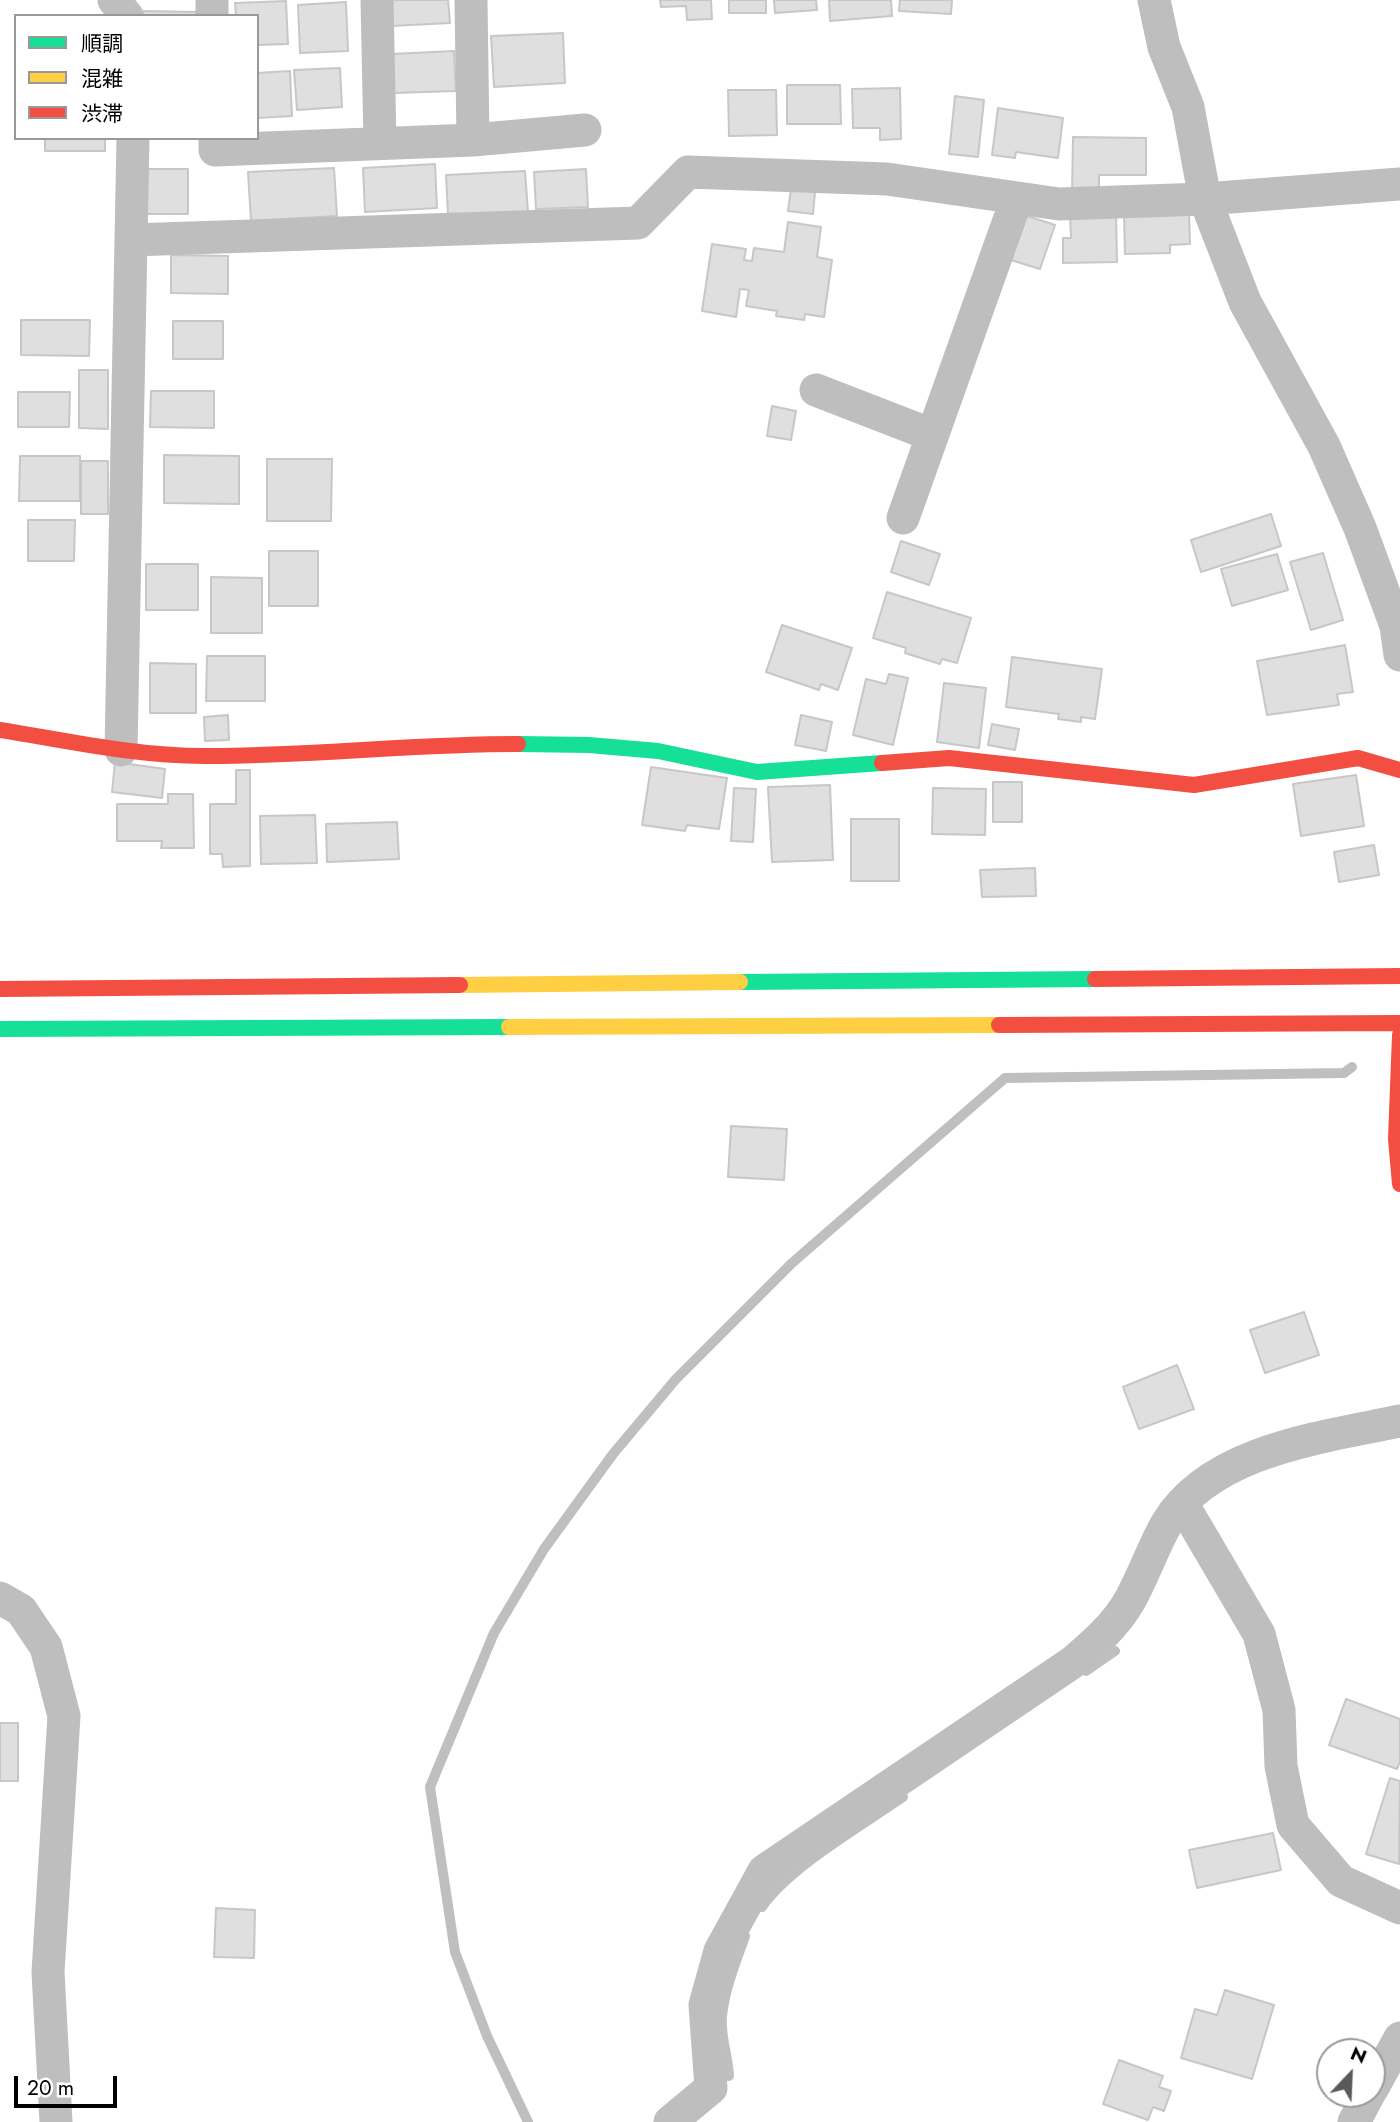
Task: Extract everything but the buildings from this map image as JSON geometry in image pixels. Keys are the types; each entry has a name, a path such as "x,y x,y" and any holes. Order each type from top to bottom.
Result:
{"street":[{"path":"114,0 125,14"},
{"path":"377,0 380,143"},
{"path":"471,0 473,140"},
{"path":"1154,0 1164,47 1188,107 1205,199 1245,302 1324,446 1360,528 1395,626 1400,655"},
{"path":"215,140 215,150 473,140 585,130"},
{"path":"121,750 133,140"},
{"path":"131,240 638,223 688,172 887,178 1059,204 1205,199 1400,184"},
{"path":"902,518 1017,198"},
{"path":"816,390 932,435"},
{"path":"0,730 121,750 204,756 449,744 589,745 658,751 757,772 948,758 1194,785 1357,758 1400,770"},
{"path":"0,989 1400,976"},
{"path":"0,1029 1400,1023"},
{"path":"1400,1034 1396,1139 1400,1184"},
{"path":"670,2122 711,2088 705,2005 720,1951 764,1871 1073,1662 1099,1640 1129,1601 1167,1524 1182,1503 1214,1475 1242,1462 1304,1441 1400,1421"},
{"path":"1182,1503 1259,1634 1279,1710 1281,1766 1293,1825 1341,1881 1400,1908"},
{"path":"0,1598 21,1610 46,1647 64,1716 48,1972 56,2122"},
{"path":"1386,2064 1400,2038"}],"waterway":[{"path":"528,2122 487,2036 455,1952 430,1787 494,1633 544,1549 613,1454 676,1379 792,1263 1005,1078 1344,1073 1352,1067"},
{"path":"1086,1671 1115,1651"},
{"path":"762,1907 774,1892 807,1862 903,1797"},
{"path":"729,2076 722,2031 723,2006 745,1936"}],"traffic: fast":[{"path":"518,744 589,745 658,751 757,772 882,763"},
{"path":"740,982 1095,979"},
{"path":"0,1029 509,1027"}],"traffic: slow":[{"path":"460,985 740,982"},
{"path":"509,1027 999,1025"}],"traffic: jam":[{"path":"0,730 102,747 205,756 518,744"},
{"path":"882,763 949,758 1194,785 1358,758 1400,770"},
{"path":"1095,979 1400,976"},
{"path":"0,989 460,985"},
{"path":"999,1025 1400,1023"},
{"path":"1400,1035 1396,1139 1400,1184"}]}
